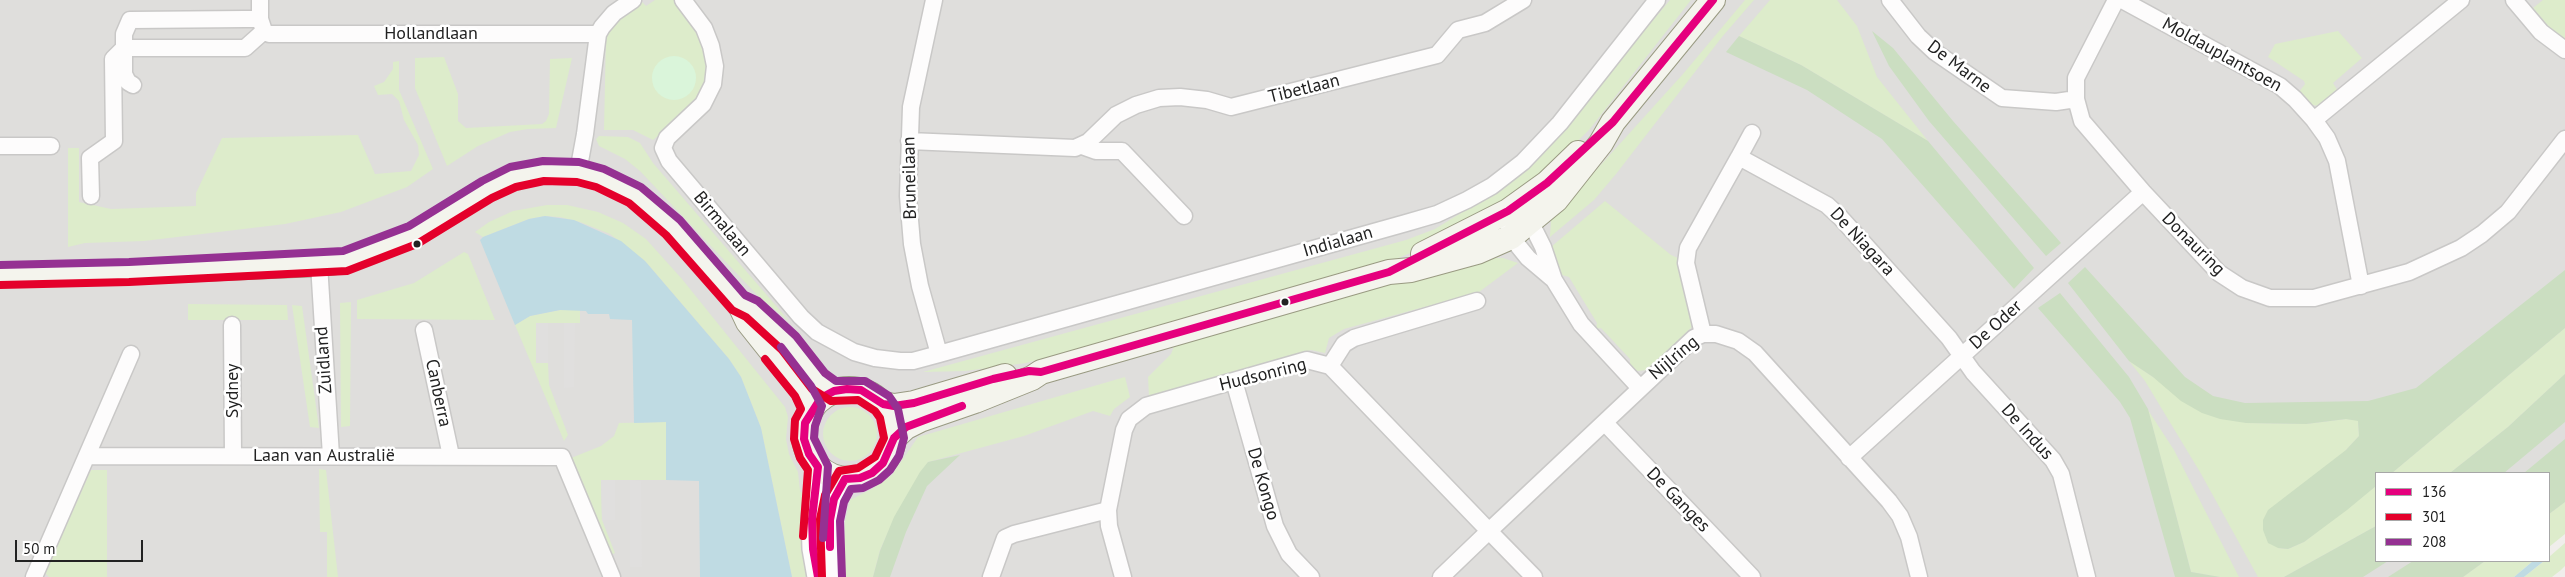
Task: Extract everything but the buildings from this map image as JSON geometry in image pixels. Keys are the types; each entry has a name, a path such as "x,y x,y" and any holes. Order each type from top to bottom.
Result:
{"main road":[{"path":"1389,272 1508,211 1546,182 1613,122 1713,0"},
{"path":"894,438 906,427 920,420 976,401 1032,378 1041,372 1389,272 1411,270 1476,252 1510,237 1556,200 1601,143 1613,122"},
{"path":"0,275 129,272 319,264 345,261 413,235 487,189 513,177 543,171 578,172 600,178 635,195 673,228 739,302 748,322 804,391 812,409"},
{"path":"739,302 752,309 789,343 818,381 834,391"},
{"path":"883,404 893,426 894,438 890,452 883,464 860,478 846,479 831,475 818,467 809,454 804,439 805,424 812,409 821,398 834,391 847,389 861,390 883,404 900,406 993,379 1029,371 1041,372"}],"street":[{"path":"124,48 245,48 256,23 260,0"},
{"path":"578,172 586,134 598,34 602,26 614,13 632,0"},
{"name":"Birmalaan","path":"683,0 704,28 711,46 715,66 713,84 703,104 666,138 663,148 669,161 801,317 817,332 841,347 875,358 913,361 939,354"},
{"name":"Bruneilaan","path":"934,0 911,107 908,196 912,244 920,286 939,354"},
{"name":"Tibetlaan","path":"1082,146 1116,115 1136,105 1158,98 1180,97 1207,100 1231,107 1438,54 1458,30 1485,23 1523,0"},
{"name":"Indialaan","path":"939,354 1438,214 1467,200 1492,186 1523,162 1560,123 1657,0"},
{"name":"De Marne","path":"1890,0 1918,36 1935,52 2002,98 2056,102 2076,98"},
{"name":"Donauring","path":"2116,0 2082,63 2076,78 2076,98 2082,121 2143,192 2219,273 2252,292 2270,298 2300,300 2314,298 2362,286 2435,262 2482,234 2508,212 2528,190 2565,139"},
{"name":"Moldauplantsoen","path":"2122,0 2280,86 2296,99 2314,120 2327,138 2336,161 2362,286"},
{"path":"2314,120 2461,0"},
{"path":"2514,0 2542,32 2565,50"},
{"name":"Hollandlaan","path":"133,84 128,82 124,74 124,34 130,20 256,23 269,34 598,34"},
{"name":"Hollandlaan","path":"91,196 90,158 114,140 113,59 124,48"},
{"path":"1703,334 1686,263 1688,248 1752,133"},
{"path":"909,141 1075,148 1082,146 1096,151 1122,151 1184,216"},
{"path":"0,146 51,146"},
{"name":"De Niagara","path":"1739,157 1827,205 1834,211 1950,338 1962,356"},
{"name":"De Oder","path":"1850,458 2143,192"},
{"path":"1554,280 1528,258 1510,237 1508,211 1531,222 1543,247 1554,280 1586,329 1640,388"},
{"name":"Zuidland","path":"319,264 331,456"},
{"path":"1330,366 1344,344 1354,338 1476,301"},
{"name":"Sydney","path":"232,325 233,456"},
{"name":"Canberra","path":"424,330 451,456"},
{"name":"Nijlring","path":"1489,531 1694,338 1703,334 1716,334 1738,341 1754,353 1900,516 1909,537 1918,577"},
{"path":"34,577 131,354"},
{"name":"De Indus","path":"1962,356 1998,401 2053,460 2061,474 2086,577"},
{"name":"Hudsonring","path":"1123,577 1109,526 1108,510 1124,430 1129,419 1146,406 1307,360 1330,366 1489,531"},
{"name":"De Kongo","path":"1234,380 1275,526 1289,554 1311,577"},
{"name":"De Ganges","path":"1605,422 1752,577"},
{"name":"Laan van Australië","path":"87,456 562,457 612,577"},
{"path":"818,467 812,519 813,549 818,577"},
{"path":"832,577 830,520 834,499 846,479"},
{"path":"991,577 1005,538 1108,510"},
{"path":"1441,577 1489,531 1534,577"}],"shaded area":[{"path":"0,0 2565,0 2565,523 2550,535 2550,472 2375,472 2375,562 2516,562 2495,577 0,577"},
{"path":"536,323 548,323 548,363 536,363"},
{"path":"564,323 575,323 574,387 564,388"},
{"path":"601,480 615,480 615,520 602,520"},
{"path":"630,480 641,481 642,567 630,567"}],"green space":[{"path":"655,0 675,0 702,39 708,74 702,93 688,111 653,140 633,130 604,130 606,35 615,22 642,2 646,6"},
{"path":"1670,0 1691,0 1589,130 1545,173 1448,238 1383,264 1026,363 965,371 923,372 1406,240 1435,229 1513,181 1541,154"},
{"path":"1745,0 1754,0 1722,37 1616,174 1594,200 1550,237 1551,220 1683,74"},
{"path":"1770,0 1837,0 1857,26 1877,77 1928,141 1801,65 1739,36"},
{"path":"2543,0 2565,0 2565,38 2558,39 2545,29 2545,22 2533,8"},
{"path":"1872,31 1893,48 1953,121 2061,243 2046,256 1929,121 1889,66"},
{"path":"2338,31 2362,58 2333,83 2339,93 2321,106 2312,105 2299,92 2305,84 2304,81 2268,57 2275,44"},
{"path":"1739,36 1801,65 1928,141 2034,268 2014,289 1882,139 1807,90 1726,52"},
{"path":"678,56 690,62 695,69 695,87 690,94 683,99 670,100 662,97 655,90 652,74 655,66 662,59"},
{"path":"444,57 458,94 458,121 466,128 542,124 546,121 549,114 550,59 572,58 556,128 510,132 478,146 447,166 415,88 415,58"},
{"path":"399,61 399,90 433,169 407,187 341,212 285,224 144,241 85,243 68,247 68,148 79,148 79,202 111,209 196,206 196,193 222,138 358,135 375,174 411,171 419,155 418,145 404,120 399,101 392,94 378,95 374,86 384,82 393,69 393,62"},
{"path":"599,136 628,137 640,143 653,163 790,322 759,297 640,171 625,159 599,146 596,139"},
{"path":"1605,201 1671,255 1680,259 1692,327 1647,370 1637,371 1630,367 1630,359 1601,328 1596,329 1597,323 1569,277 1562,275 1551,247"},
{"path":"547,205 567,205 598,212 623,223 646,239 682,279 785,407 788,417 786,439 789,454 798,472 800,491 810,498 813,577 792,577 761,428 741,377 729,359 645,261 610,234 580,222 560,217 545,216 529,219 483,237 475,232 489,222 513,211"},
{"path":"464,252 468,254 495,320 357,319 357,300 414,283"},
{"path":"1488,258 1503,258 1518,263 1479,292 1344,329 1329,338 1325,353 1311,350 1149,396 1148,377 1171,354 1176,341"},
{"path":"2085,267 2185,377 2213,396 2245,403 2368,401 2416,388 2565,270 2565,328 2393,472 2375,472 2375,487 2347,510 2304,542 2288,549 2278,548 2268,543 2263,530 2263,520 2268,510 2346,450 2359,436 2358,421 2346,419 2306,424 2246,423 2220,419 2202,413 2181,401 2153,377 2129,361 2068,283"},
{"path":"2060,293 2129,377 2148,409 2191,572 2220,577 2175,577 2130,418 2120,402 2038,308"},
{"path":"351,302 350,426 341,427 340,303"},
{"path":"188,304 287,305 288,320 188,320"},
{"path":"292,305 302,306 319,428 310,427"},
{"path":"560,310 580,310 580,323 536,323 536,363 548,363 549,385 568,435 564,441 515,325 530,316"},
{"path":"2565,328 2565,374 2508,427 2451,472 2393,472"},
{"path":"2129,361 2153,377 2246,423 2306,424 2346,419 2358,420 2359,436 2346,450 2278,548 2288,549 2304,542 2375,487 2375,527 2284,577 2258,577 2200,472 2145,381"},
{"path":"2565,374 2565,422 2505,472 2451,472 2508,427"},
{"path":"1125,377 1130,397 1114,409 1110,416 1093,411 1024,436 928,462 895,517 880,550 873,577 845,577 845,522 850,500 872,489 892,475 918,437"},
{"path":"845,407 855,407 865,411 873,419 877,434 873,449 865,457 855,461 845,461 835,457 827,449 823,439 823,429 827,419 835,411"},
{"path":"2148,410 2174,450 2239,577 2220,577 2191,572"},
{"path":"666,422 666,480 601,480 602,520 615,553 611,555 571,458 601,446 614,436 619,423"},
{"path":"2565,439 2565,502 2550,513 2550,472 2525,472"},
{"path":"960,455 927,486 906,532 890,577 873,577 880,551 894,517 920,472 928,462"},
{"path":"319,469 326,470 338,577 327,577 327,532 320,532"},
{"path":"91,470 107,470 107,577 49,577 45,573"},
{"path":"2565,502 2565,534 2550,546 2550,513"},
{"path":"2375,527 2375,562 2386,562 2363,577 2284,577"},
{"path":"2565,543 2565,566 2561,570 2552,577 2524,577 2543,562 2550,562 2550,556"},
{"path":"2411,562 2484,562 2463,577 2388,577"},
{"path":"2484,562 2532,562 2514,577 2463,577"}],"water":[{"path":"545,216 574,220 621,241 645,261 729,359 741,377 761,428 792,577 700,577 699,481 666,480 666,422 634,423 632,320 610,319 609,314 588,314 586,311 560,310 530,316 515,325 480,240 483,237 529,219"},
{"path":"2532,562 2543,562 2524,577 2514,577"}],"transit line":[{"name":"136","path":"818,577 813,549 812,519 818,467 809,454 804,439 805,423 821,398 834,391 847,389 861,390 883,404 894,406 914,403 993,379 1029,371 1041,372 1389,272 1508,211 1547,183 1613,122 1713,0"},
{"name":"208","path":"0,265 129,262 343,251 409,226 482,181 510,167 543,161 579,162 604,169 641,187 680,220 745,295 758,301 796,336 825,373 836,381 865,381 889,396 898,409 904,438 899,456 890,470 879,480 863,488 851,489 844,502 840,521 842,577"},
{"name":"301","path":"0,285 129,282 347,271 417,244 492,198 516,187 544,181 577,182 596,187 629,203 666,235 732,310 746,317 782,350 812,389 831,401 858,400 875,411 880,418 884,438 875,457 858,468 839,471 825,495 820,519 822,577"},
{"name":"208","path":"781,347 811,386 822,406 815,426 814,438 828,466 823,538"},
{"name":"301","path":"765,359 795,396 801,409 795,420 794,439 800,458 808,470 803,536"},
{"name":"136","path":"830,547 830,520 834,499 845,479 860,478 872,473 883,463 894,438 906,427 962,406"}]}
